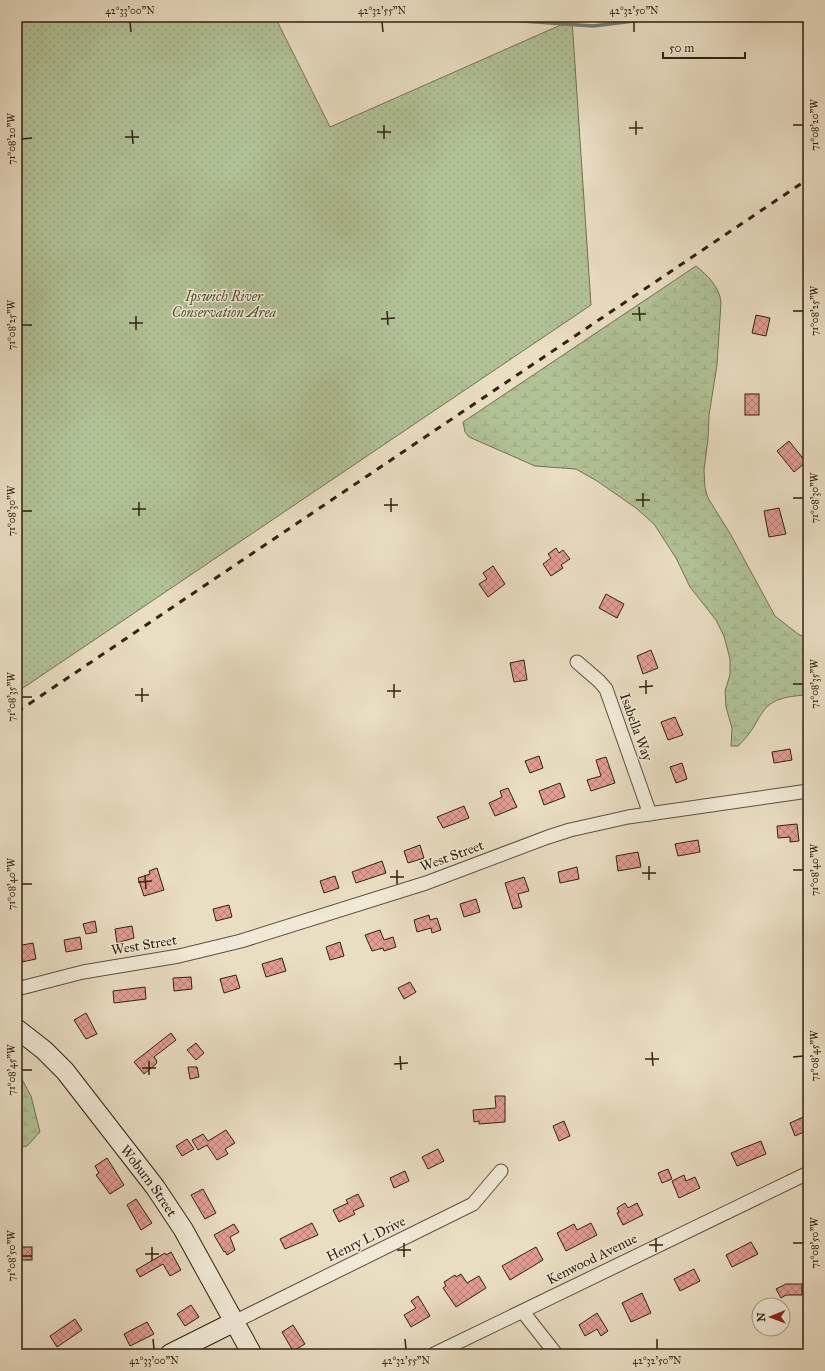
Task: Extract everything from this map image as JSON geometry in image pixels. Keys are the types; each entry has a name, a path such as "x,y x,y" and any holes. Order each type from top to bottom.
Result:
{"street":[{"name":"Isabella Way","path":"577,662 606,689 650,814"},
{"name":"West Street","path":"17,989 89,970 211,950 426,883 548,837 597,824 650,814 808,791"},
{"name":"Woburn Street","path":"17,1029 44,1050 65,1071 155,1187 183,1229 252,1354"},
{"name":"Henry L Drive","path":"234,1322 473,1204 501,1171"},
{"name":"Kenwood Avenue","path":"434,1354 808,1173"},
{"path":"523,1312 556,1354"},
{"path":"170,1354 234,1322"}],"green space":[{"name":"Ipswich River Conservation Area","path":"17,17 275,17 330,127 572,20 591,305 17,692"},
{"path":"696,266 715,286 721,302 717,365 709,415 704,470 705,488 708,498 731,535 775,616 798,634 808,639 808,695 778,700 770,705 738,746 731,746 732,728 726,707 725,691 730,675 730,659 724,636 716,620 690,587 676,558 654,524 636,508 597,481 576,469 535,466 469,437 465,432 463,422"},
{"path":"17,1070 31,1096 40,1132 27,1146 17,1148"}],"building":[{"path":"756,315 770,318 766,336 752,333"},
{"path":"745,394 759,394 759,415 745,415"},
{"path":"789,441 806,462 794,472 777,451"},
{"path":"779,508 786,534 769,537 764,511"},
{"path":"556,548 559,553 563,550 570,559 561,565 563,568 551,576 543,564 551,558 548,554"},
{"path":"493,566 505,584 488,597 479,584 487,579 483,573"},
{"path":"606,594 624,604 617,618 599,608"},
{"path":"651,650 658,668 643,674 637,656"},
{"path":"524,660 527,680 514,682 510,663"},
{"path":"675,717 683,735 668,740 661,722"},
{"path":"790,749 792,760 774,763 772,752"},
{"path":"539,756 543,768 530,773 525,761"},
{"path":"606,757 615,783 591,791 587,780 601,776 596,760"},
{"path":"682,763 687,779 676,783 670,767"},
{"path":"560,783 565,797 544,805 539,791"},
{"path":"508,788 517,807 495,816 489,803 502,797 500,791"},
{"path":"464,806 469,818 443,828 437,817"},
{"path":"797,824 799,841 790,842 790,837 778,838 777,826"},
{"path":"698,840 700,852 678,856 675,844"},
{"path":"420,845 424,858 408,863 404,851"},
{"path":"638,852 641,867 618,871 616,856"},
{"path":"382,861 386,873 356,883 352,872"},
{"path":"577,867 579,879 560,883 558,872"},
{"path":"157,868 164,890 144,896 138,878 150,874 149,871"},
{"path":"335,876 339,888 324,893 320,881"},
{"path":"524,877 529,891 518,894 522,907 513,909 505,883"},
{"path":"476,899 480,912 464,917 460,904"},
{"path":"229,905 232,917 216,921 213,909"},
{"path":"429,915 430,920 437,918 441,930 432,933 431,928 417,932 414,920"},
{"path":"95,921 97,932 86,934 83,924"},
{"path":"132,926 134,938 117,943 115,929"},
{"path":"380,930 384,940 393,937 396,947 384,951 383,948 372,951 365,935"},
{"path":"80,937 82,949 66,952 64,940"},
{"path":"340,942 344,956 330,960 326,947"},
{"path":"33,943 36,959 17,963 17,946"},
{"path":"282,958 286,971 266,977 262,964"},
{"path":"236,975 240,988 224,993 220,979"},
{"path":"191,977 192,989 174,991 173,978"},
{"path":"410,982 416,992 404,999 398,988"},
{"path":"145,987 146,999 114,1003 113,991"},
{"path":"86,1013 97,1034 86,1039 74,1020"},
{"path":"171,1033 176,1040 154,1057 157,1061 156,1064 144,1074 134,1062"},
{"path":"196,1043 204,1053 196,1060 187,1050"},
{"path":"188,1067 197,1067 199,1077 190,1079"},
{"path":"495,1096 505,1096 505,1122 479,1124 479,1121 474,1122 473,1110 496,1108"},
{"path":"808,1115 808,1130 795,1136 790,1123"},
{"path":"564,1121 570,1136 559,1141 553,1126"},
{"path":"226,1130 235,1143 225,1149 228,1154 217,1160 207,1145 198,1150 192,1140 203,1134 208,1141"},
{"path":"187,1139 194,1149 182,1156 176,1146"},
{"path":"761,1141 766,1154 737,1166 731,1153"},
{"path":"438,1149 444,1161 428,1169 422,1157"},
{"path":"107,1158 124,1185 110,1194 96,1175 99,1173 95,1166"},
{"path":"668,1169 672,1179 662,1183 658,1173"},
{"path":"405,1171 409,1181 394,1188 390,1178"},
{"path":"684,1175 686,1181 695,1177 700,1188 679,1198 672,1181"},
{"path":"203,1189 216,1213 205,1219 191,1195"},
{"path":"358,1194 364,1206 353,1211 355,1214 339,1222 333,1210 348,1203 346,1200"},
{"path":"136,1199 152,1223 141,1230 127,1205"},
{"path":"625,1203 628,1208 637,1203 643,1215 623,1225 617,1213 619,1212 617,1208"},
{"path":"312,1223 318,1235 285,1249 280,1239"},
{"path":"591,1223 597,1235 566,1251 557,1233 574,1224 577,1230"},
{"path":"234,1224 239,1232 230,1237 235,1250 227,1255 214,1235"},
{"path":"751,1242 758,1254 732,1267 726,1255"},
{"path":"17,1247 32,1247 32,1260 17,1260"},
{"path":"536,1247 543,1260 510,1280 502,1266"},
{"path":"171,1252 181,1270 170,1276 163,1264 140,1277 136,1270 165,1253 166,1255"},
{"path":"694,1269 700,1281 680,1291 674,1279"},
{"path":"461,1274 467,1283 479,1276 486,1288 456,1307 443,1288 446,1286 444,1282 455,1275 456,1277"},
{"path":"786,1284 802,1284 802,1295 786,1295 780,1297 776,1289"},
{"path":"642,1293 651,1313 631,1322 622,1303"},
{"path":"418,1296 430,1316 411,1327 404,1315 416,1308 411,1301"},
{"path":"191,1305 199,1317 185,1326 177,1314"},
{"path":"597,1313 608,1331 601,1336 597,1329 585,1336 579,1325"},
{"path":"75,1319 82,1330 57,1347 50,1336"},
{"path":"147,1322 154,1334 130,1346 124,1334"},
{"path":"293,1325 305,1344 293,1351 282,1332"}],"waterway":[{"path":"228,17 235,17"},
{"path":"467,17 593,26 667,17"}],"railway":[{"path":"17,712 808,179"}]}
